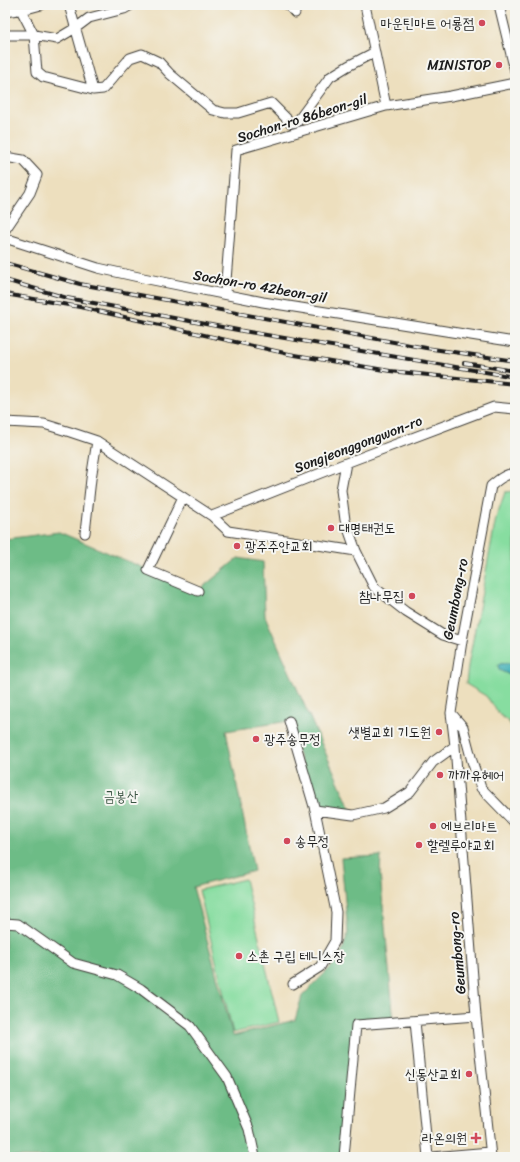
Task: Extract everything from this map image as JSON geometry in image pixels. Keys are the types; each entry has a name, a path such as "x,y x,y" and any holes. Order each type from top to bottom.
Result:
{"street":[{"path":"5,12 17,7 41,5"},
{"path":"69,5 93,90"},
{"path":"5,35 34,35 57,39 89,18 124,9 130,5"},
{"path":"288,5 295,13"},
{"path":"365,5 386,106"},
{"path":"500,5 515,71"},
{"path":"17,7 34,35 38,72 43,77 93,90 103,89 130,58 142,54 159,62 170,74 212,110 225,113 238,112 271,103 290,123 297,122 330,77 375,52"},
{"name":"Sochon-ro 86beon-gil","path":"225,294 236,150 386,106 452,96 515,82"},
{"path":"5,157 23,160 37,175 30,193 5,230"},
{"name":"Sochon-ro 42beon-gil","path":"5,238 98,268 143,278 263,302 515,342"},
{"name":"Songjeonggongwon-ro","path":"212,516 494,407 515,409"},
{"path":"5,422 44,424 97,441 212,516 228,530 356,551"},
{"path":"86,533 91,479 97,441"},
{"path":"346,463 342,490 345,520 356,551 374,587 406,612 443,635 462,641"},
{"name":"Geumbong-ro","path":"490,1155 476,1016 451,713 462,641 491,486 499,479 511,473 515,473"},
{"path":"183,497 148,570 198,591"},
{"path":"451,713 463,728 472,762 482,788 515,822"},
{"path":"289,721 315,810 336,912 335,941 320,967 293,984"},
{"path":"315,810 353,815 384,808 410,792 433,762 454,746"},
{"path":"5,923 18,924 73,963 117,975 141,989 190,1026 227,1077 249,1129 255,1157"},
{"path":"344,1157 356,1025 476,1016"},
{"path":"415,1021 428,1157"},
{"path":"432,1157 490,1155"}],"green space":[{"path":"515,491 515,658 511,663 498,664 499,670 512,676 513,692 515,694 515,733 509,722 500,715 486,696 466,684 468,666 496,518 505,492"},
{"name":"금봉산","path":"59,532 198,591 238,558 263,562 265,616 353,815 315,810 289,721 226,731 254,871 193,887 233,1036 295,1020 302,996 340,958 348,933 341,858 381,856 380,874 394,1022 356,1025 342,1157 5,1157 5,539"},
{"name":"소촌 구립 테니스장","path":"245,879 279,1022 233,1033 199,890"}],"water":[{"path":"515,658 515,694 513,692 512,676 499,670 498,664 511,663"}],"railway":[{"path":"5,263 80,284 426,348 515,361"},
{"path":"5,280 67,298 243,331 515,377"},
{"path":"5,294 80,307 289,354 390,371 515,384"},
{"path":"464,363 515,371"}],"place":[{"name":"마운틴마트 어룡점","path":"482,23"},
{"name":"MINISTOP","path":"499,65"},
{"name":"대명태권도","path":"331,528"},
{"name":"광주주안교회","path":"237,546"},
{"name":"참나무집","path":"412,596"},
{"name":"샛별교회 기도원","path":"439,732"},
{"name":"광주송무정","path":"256,739"},
{"name":"까까유헤어","path":"440,775"},
{"name":"에브리마트","path":"433,826"},
{"name":"송무정","path":"287,841"},
{"name":"할렐루야교회","path":"419,845"},
{"name":"소촌 구립 테니스장","path":"239,956"},
{"name":"신동산교회","path":"469,1074"},
{"name":"라온의원","path":"476,1138"}]}
